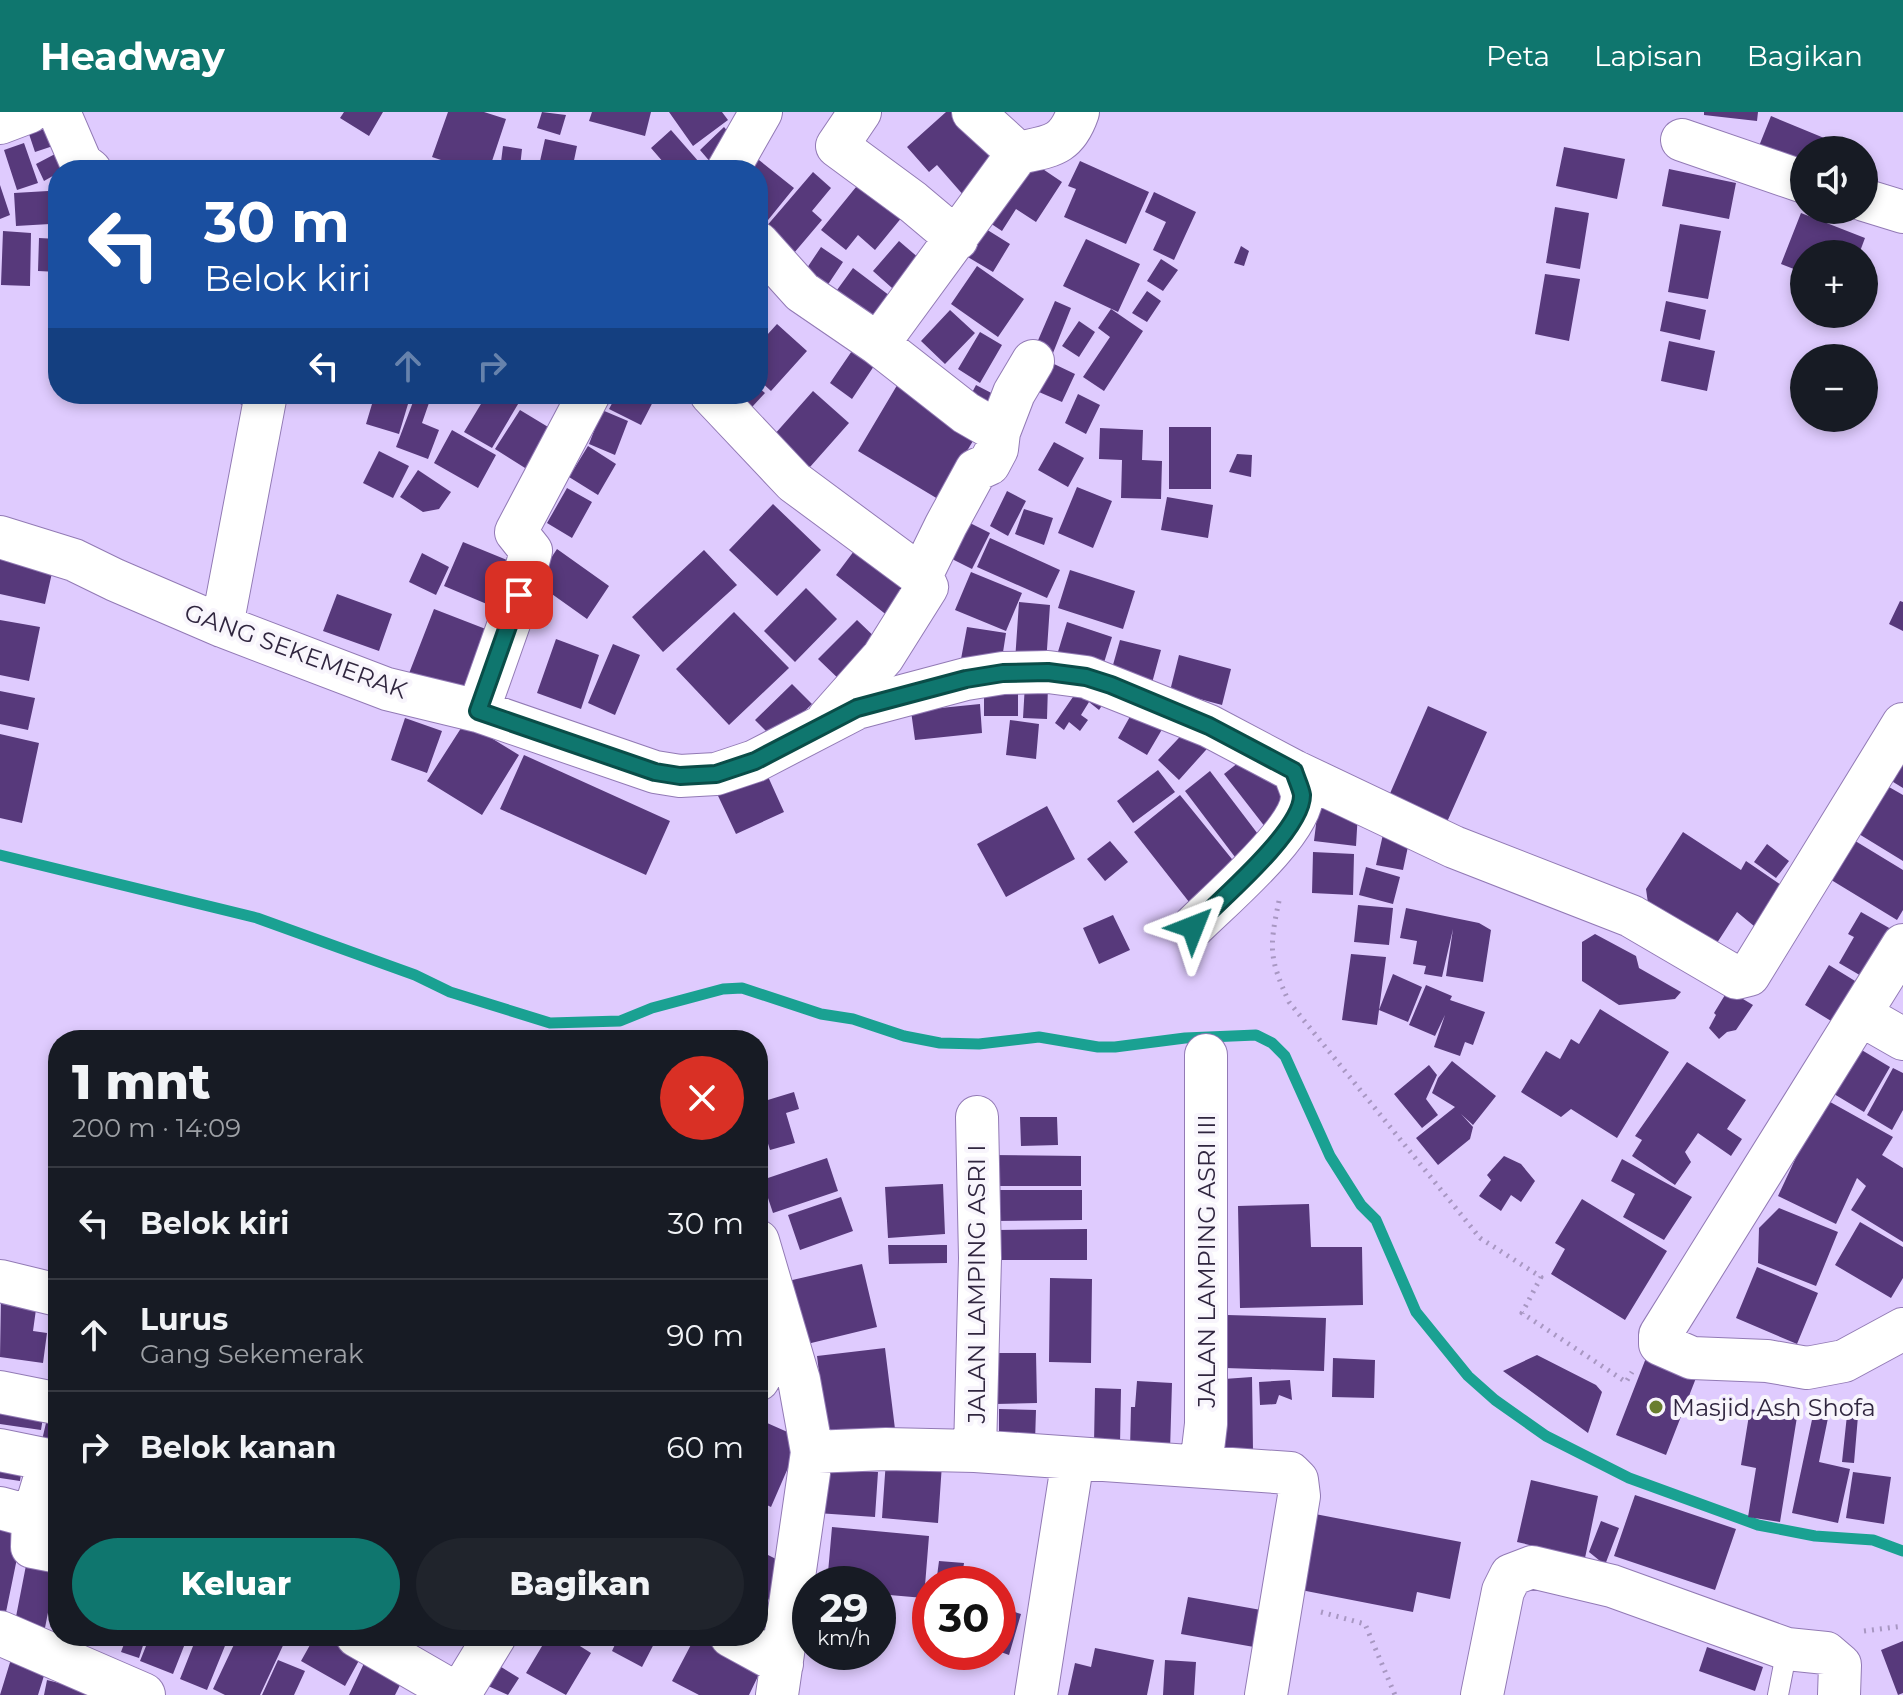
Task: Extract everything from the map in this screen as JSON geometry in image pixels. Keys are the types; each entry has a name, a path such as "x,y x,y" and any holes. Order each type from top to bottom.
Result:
{"street":[{"path":"0,123 29,112"},
{"path":"59,112 80,160"},
{"path":"734,160 761,112"},
{"path":"860,112 837,146 957,239"},
{"path":"973,112 1018,153"},
{"path":"878,344 1018,153 1057,144 1073,125 1078,112"},
{"path":"1682,140 1790,177"},
{"path":"1878,204 1903,212"},
{"path":"768,254 802,292 878,344 966,413 999,432"},
{"path":"921,576 976,470 989,464 997,449 999,432 1014,393 1033,361"},
{"path":"222,626 264,404"},
{"path":"478,711 519,595 531,551 516,532 584,404"},
{"path":"720,404 794,482 921,576 927,587 883,657 822,726"},
{"name":"GANG SEKEMERAK","path":"0,537 74,560 222,626 387,689 478,711 655,772 680,776 716,774 755,761 857,708 966,679 1003,673 1048,672 1086,677 1209,726 1294,771 1454,847 1631,916 1737,978 1749,975 1903,724"},
{"path":"1193,927 1273,847 1296,818 1302,795 1294,771"},
{"path":"1903,945 1660,1335 1660,1344 1692,1358 1767,1361 1807,1368 1844,1361 1903,1329"},
{"path":"1861,1015 1903,1039"},
{"name":"JALAN LAMPING ASRI III","path":"1201,1466 1206,1424 1206,1055"},
{"name":"JALAN LAMPING ASRI I","path":"975,1451 980,1258 977,1117"},
{"path":"768,1275 804,1402 812,1452 779,1679"},
{"path":"0,1281 48,1293"},
{"path":"768,1363 785,1334"},
{"path":"0,1392 48,1402"},
{"path":"812,1452 886,1449 975,1451 1290,1473 1297,1480 1299,1496 1266,1695"},
{"path":"0,1450 44,1459 47,1463 48,1467 17,1513 32,1547 48,1550"},
{"path":"1036,1695 1073,1459"},
{"path":"1482,1695 1503,1591 1511,1575 1532,1567 1612,1586 1787,1649 1826,1653 1840,1665 1839,1695"},
{"path":"0,1633 143,1695"},
{"path":"374,1646 459,1695 489,1646"},
{"path":"742,1646 779,1679"}],"lane":[{"path":"1778,1695 1787,1649"}],"path":[{"path":"1280,894 1270,940 1271,954 1289,1002 1480,1238 1541,1277 1522,1313 1626,1382 1640,1356 1660,1344"},
{"path":"1282,1604 1297,1605 1365,1624 1395,1695"}],"building":[{"path":"344,112 383,112 369,136 340,118"},
{"path":"448,112 484,112 506,119 492,160 441,160 432,157"},
{"path":"542,112 566,115 560,135 537,128"},
{"path":"592,112 651,112 645,136 589,121"},
{"path":"669,112 722,112 728,120 693,146"},
{"path":"946,112 966,112 1007,159 965,197 937,165 929,172 907,147"},
{"path":"1704,112 1758,112 1757,121 1704,115"},
{"path":"1771,116 1819,136 1790,136 1790,170 1755,156"},
{"path":"54,126 59,144 35,152 29,134"},
{"path":"724,127 736,141 716,160 709,160 700,150"},
{"path":"671,130 697,160 661,160 651,148"},
{"path":"545,139 577,146 574,160 540,160"},
{"path":"24,143 38,183 17,190 4,150"},
{"path":"503,146 522,149 521,160 501,160"},
{"path":"1564,147 1625,159 1617,199 1556,186"},
{"path":"55,154 58,160 48,160 48,179 44,181 36,164"},
{"path":"1022,155 1062,182 1036,222 1016,209 1002,231 981,217"},
{"path":"1080,161 1149,192 1126,244 1064,217 1076,189 1068,186"},
{"path":"768,167 794,188 768,220"},
{"path":"1669,169 1736,183 1729,219 1662,206"},
{"path":"813,172 831,188 812,211 822,220 794,253 768,231 768,224"},
{"path":"865,176 907,211 875,250 858,235 846,250 821,230"},
{"path":"0,185 10,215 0,219"},
{"path":"48,191 48,224 16,226 14,193"},
{"path":"1154,192 1196,212 1174,260 1153,250 1166,222 1145,212"},
{"path":"1555,207 1589,213 1580,269 1546,263"},
{"path":"973,221 1010,244 993,272 956,250"},
{"path":"1680,224 1721,231 1708,299 1668,292"},
{"path":"1797,224 1829,224 1865,238 1864,240 1790,240"},
{"path":"3,231 31,233 30,286 1,285"},
{"path":"39,238 48,238 48,272 38,271"},
{"path":"1086,239 1140,264 1118,312 1063,286"},
{"path":"899,241 927,265 901,296 873,271"},
{"path":"1790,241 1790,268 1781,264"},
{"path":"1241,246 1249,251 1244,266 1234,263"},
{"path":"821,247 843,262 821,295 799,280"},
{"path":"1161,259 1178,270 1163,291 1147,281"},
{"path":"977,266 1024,299 998,337 951,304"},
{"path":"853,268 902,305 877,338 829,301"},
{"path":"1545,274 1580,279 1569,341 1535,334"},
{"path":"1147,291 1161,301 1147,322 1132,313"},
{"path":"1055,301 1071,308 1053,353 1036,345"},
{"path":"1666,301 1706,310 1700,340 1660,331"},
{"path":"1111,309 1143,331 1104,391 1083,377 1110,337 1098,328"},
{"path":"950,310 975,333 945,364 921,341"},
{"path":"1079,321 1095,332 1079,357 1062,346"},
{"path":"777,324 807,351 771,391 768,388 768,334"},
{"path":"980,332 1002,345 980,383 958,369"},
{"path":"1669,341 1715,351 1707,391 1661,381"},
{"path":"856,345 878,360 852,399 830,383"},
{"path":"1052,363 1075,374 1062,402 1039,392"},
{"path":"899,382 979,431 938,499 858,451"},
{"path":"976,385 1001,398 991,419 965,406"},
{"path":"813,391 849,423 802,476 766,444"},
{"path":"1078,394 1100,405 1086,434 1065,423"},
{"path":"372,404 408,404 399,434 366,424"},
{"path":"412,404 429,404 422,423 439,430 428,459 396,447"},
{"path":"481,404 518,404 492,448 464,432"},
{"path":"612,404 652,404 641,425 609,409"},
{"path":"732,404 755,404 742,418"},
{"path":"520,410 558,433 533,473 495,449"},
{"path":"602,410 628,421 615,455 589,444"},
{"path":"1169,427 1211,427 1211,489 1169,489"},
{"path":"1100,428 1143,430 1142,460 1162,461 1161,499 1121,498 1122,460 1099,459"},
{"path":"452,430 496,455 478,488 434,463"},
{"path":"1054,442 1084,458 1068,487 1038,470"},
{"path":"588,446 616,464 598,495 569,477"},
{"path":"379,451 409,466 393,498 363,483"},
{"path":"1237,454 1252,455 1251,477 1229,472"},
{"path":"418,470 451,492 439,509 423,512 400,497"},
{"path":"1077,487 1112,501 1093,548 1058,533"},
{"path":"567,488 592,502 572,538 547,523"},
{"path":"1007,491 1026,501 1008,536 990,526"},
{"path":"1167,497 1213,505 1208,538 1161,530"},
{"path":"773,504 821,550 777,596 729,550"},
{"path":"1024,509 1053,518 1044,545 1015,534"},
{"path":"962,519 990,533 972,569 944,555"},
{"path":"990,538 1060,570 1047,598 977,567"},
{"path":"863,539 920,585 893,620 836,575"},
{"path":"463,542 519,565 501,610 444,586"},
{"path":"557,549 609,586 587,619 535,582"},
{"path":"704,550 737,585 663,652 632,617"},
{"path":"0,553 54,564 45,604 0,594"},
{"path":"422,553 449,567 436,595 409,582"},
{"path":"1070,570 1135,591 1123,629 1058,608"},
{"path":"971,572 1022,593 1006,631 955,610"},
{"path":"806,588 837,619 795,662 764,631"},
{"path":"337,594 392,614 379,651 323,631"},
{"path":"1900,601 1903,602 1903,631 1889,624"},
{"path":"1019,602 1050,605 1046,664 1015,661"},
{"path":"434,609 496,633 471,700 408,676"},
{"path":"734,612 789,668 729,725 676,669"},
{"path":"0,620 40,627 29,681 0,675"},
{"path":"857,620 882,644 844,684 818,659"},
{"path":"1067,622 1112,637 1102,669 1057,655"},
{"path":"967,627 1006,633 1001,665 961,659"},
{"path":"556,639 599,655 581,709 537,693"},
{"path":"1120,640 1161,650 1152,683 1111,672"},
{"path":"613,644 640,655 615,715 588,703"},
{"path":"1179,655 1231,669 1222,705 1170,691"},
{"path":"1086,678 1109,695 1099,710 1089,702 1081,715 1088,720 1080,731 1069,722 1064,730 1055,723"},
{"path":"792,684 812,704 775,740 755,720"},
{"path":"1025,684 1048,685 1047,719 1023,718"},
{"path":"984,685 1018,685 1018,716 984,716"},
{"path":"0,691 35,698 28,730 0,724"},
{"path":"980,704 982,733 915,740 911,711"},
{"path":"1137,704 1167,721 1147,755 1118,738"},
{"path":"1428,706 1487,732 1443,831 1385,805"},
{"path":"405,718 442,731 427,773 391,760"},
{"path":"1010,720 1039,724 1036,759 1006,755"},
{"path":"465,722 519,755 482,815 427,781"},
{"path":"1194,722 1214,741 1179,780 1158,760"},
{"path":"0,734 39,743 22,823 0,818"},
{"path":"1903,735 1903,788 1880,774"},
{"path":"1253,751 1289,797 1269,832 1224,774"},
{"path":"524,755 670,821 646,875 500,809"},
{"path":"761,761 784,812 736,834 712,783"},
{"path":"1158,770 1175,792 1133,823 1117,801"},
{"path":"1210,771 1267,846 1241,865 1185,791"},
{"path":"1882,783 1903,795 1903,861 1854,831"},
{"path":"1180,795 1240,869 1193,907 1134,832"},
{"path":"1319,800 1358,812 1356,846 1314,841"},
{"path":"1047,806 1075,859 1006,897 977,844"},
{"path":"1384,830 1410,837 1403,870 1376,865"},
{"path":"1683,832 1741,870 1746,861 1781,885 1754,926 1737,912 1715,946 1648,903 1646,889"},
{"path":"1852,839 1903,870 1903,910 1897,920 1828,878"},
{"path":"1110,841 1128,862 1105,881 1087,859"},
{"path":"1767,844 1789,861 1776,878 1754,862"},
{"path":"1313,852 1354,854 1353,895 1312,893"},
{"path":"1366,867 1400,877 1393,904 1359,895"},
{"path":"1358,905 1393,908 1389,945 1354,942"},
{"path":"1406,908 1479,923 1491,930 1483,982 1446,976 1453,929 1442,977 1424,974 1426,966 1413,964 1417,941 1400,938"},
{"path":"1861,912 1891,929 1863,977 1839,963 1854,937 1848,934"},
{"path":"1113,915 1130,950 1099,964 1083,928"},
{"path":"1595,934 1636,956 1639,968 1681,992 1675,999 1619,1005 1582,981 1582,942"},
{"path":"1351,954 1386,957 1377,1025 1342,1020"},
{"path":"1829,965 1860,984 1836,1024 1805,1005"},
{"path":"1393,974 1422,987 1408,1022 1379,1010"},
{"path":"1426,985 1452,996 1450,1000 1485,1012 1473,1045 1465,1042 1460,1056 1434,1047 1445,1015 1435,1036 1409,1025"},
{"path":"1728,990 1753,1005 1736,1030 1727,1032 1719,1039 1709,1028"},
{"path":"1600,1009 1669,1052 1617,1138 1571,1109 1561,1117 1521,1092 1546,1051 1560,1059 1571,1039 1579,1044"},
{"path":"1850,1043 1890,1067 1864,1112 1824,1088"},
{"path":"1452,1061 1496,1096 1473,1125 1461,1114 1473,1127 1470,1139 1438,1165 1416,1138 1455,1107 1432,1093 1438,1078"},
{"path":"1687,1062 1746,1100 1727,1129 1742,1139 1731,1156 1698,1133 1685,1152 1691,1162 1675,1185 1632,1156 1642,1140 1635,1136"},
{"path":"1429,1065 1437,1075 1426,1099 1438,1115 1422,1128 1394,1094"},
{"path":"1893,1068 1903,1073 1903,1110 1892,1130 1867,1115"},
{"path":"794,1092 799,1109 786,1113 795,1143 770,1150 768,1100"},
{"path":"1823,1098 1893,1137 1882,1155 1903,1168 1903,1242 1851,1210 1866,1186 1857,1178 1836,1224 1778,1196 1799,1151 1796,1147"},
{"path":"1020,1117 1057,1117 1058,1145 1021,1146"},
{"path":"990,1155 1081,1156 1081,1186 990,1186"},
{"path":"1504,1156 1521,1164 1535,1181 1521,1202 1511,1195 1501,1211 1479,1196 1491,1180 1487,1175"},
{"path":"827,1158 838,1191 773,1213 768,1198 768,1178"},
{"path":"1622,1159 1692,1197 1664,1240 1623,1217 1635,1194 1611,1181"},
{"path":"943,1184 945,1234 888,1238 885,1187"},
{"path":"992,1190 1082,1190 1082,1220 992,1221"},
{"path":"841,1197 853,1231 800,1250 788,1215"},
{"path":"1582,1199 1667,1251 1625,1320 1551,1274 1565,1249 1555,1243"},
{"path":"1309,1204 1311,1247 1362,1247 1363,1305 1240,1308 1238,1206"},
{"path":"1779,1208 1838,1232 1816,1286 1758,1263 1759,1228"},
{"path":"1860,1222 1903,1247 1903,1278 1891,1298 1835,1265"},
{"path":"1087,1229 1087,1260 996,1260 996,1230"},
{"path":"888,1245 947,1245 947,1263 889,1264"},
{"path":"862,1264 877,1327 803,1345 788,1281"},
{"path":"1757,1267 1818,1293 1797,1344 1736,1318"},
{"path":"1050,1278 1092,1279 1091,1363 1049,1362"},
{"path":"1,1297 37,1302 33,1331 47,1333 43,1363 0,1357"},
{"path":"1227,1315 1326,1318 1324,1371 1225,1368"},
{"path":"885,1348 895,1429 827,1438 817,1356"},
{"path":"994,1353 1036,1353 1037,1403 995,1404"},
{"path":"1537,1355 1596,1385 1602,1392 1588,1433 1503,1371"},
{"path":"1333,1358 1375,1360 1374,1398 1332,1397"},
{"name":"Masjid Ash Shofa","path":"1646,1358 1696,1378 1666,1455 1616,1435"},
{"path":"1252,1377 1253,1451 1222,1452 1224,1379"},
{"path":"1290,1380 1292,1400 1279,1395 1276,1404 1260,1405 1259,1382"},
{"path":"1137,1381 1172,1383 1170,1451 1130,1449 1131,1407 1135,1407"},
{"path":"1095,1388 1121,1389 1120,1445 1094,1444"},
{"path":"0,1398 45,1405 41,1430 0,1424"},
{"path":"999,1409 1036,1410 1035,1442 999,1441"},
{"path":"1750,1409 1797,1417 1780,1522 1748,1517 1756,1468 1741,1465"},
{"path":"48,1414 48,1451 40,1449"},
{"path":"1813,1415 1828,1418 1819,1462 1850,1469 1838,1523 1792,1513"},
{"path":"1847,1415 1858,1416 1854,1463 1842,1462"},
{"path":"768,1423 801,1438 771,1507 768,1506"},
{"path":"23,1460 20,1481 0,1478 0,1465"},
{"path":"886,1460 942,1464 938,1523 882,1518"},
{"path":"819,1469 878,1472 875,1517 817,1513"},
{"path":"1853,1472 1891,1477 1884,1524 1846,1518"},
{"path":"1531,1480 1598,1496 1585,1558 1517,1542"},
{"path":"1635,1495 1736,1529 1715,1590 1614,1556"},
{"path":"1315,1514 1461,1542 1450,1599 1417,1592 1413,1612 1301,1590"},
{"path":"1601,1521 1619,1528 1605,1565 1589,1552"},
{"path":"0,1525 23,1529 6,1612 0,1611"},
{"path":"832,1527 929,1536 927,1566 912,1566 912,1597 896,1596 896,1566 829,1566"},
{"path":"28,1555 48,1559 48,1612 44,1633 14,1627"},
{"path":"768,1555 786,1564 768,1601"},
{"path":"939,1561 964,1563 964,1566 938,1566"},
{"path":"1188,1597 1261,1610 1254,1647 1181,1634"},
{"path":"1016,1612 1021,1614 1016,1631"},
{"path":"1903,1641 1903,1693 1898,1695 1881,1650"},
{"path":"123,1646 143,1646 139,1658 121,1652"},
{"path":"146,1646 184,1646 173,1674 140,1661"},
{"path":"193,1646 225,1646 207,1690 180,1679"},
{"path":"233,1646 283,1646 260,1695 225,1695 213,1689"},
{"path":"309,1646 367,1646 345,1686 301,1661"},
{"path":"542,1646 580,1646 591,1653 566,1695 526,1673"},
{"path":"614,1646 653,1646 642,1667 612,1651"},
{"path":"690,1646 713,1646 761,1670 749,1695 699,1695 672,1681"},
{"path":"1707,1647 1763,1667 1755,1691 1699,1671"},
{"path":"1095,1648 1154,1660 1147,1695 1068,1695 1075,1663 1091,1667"},
{"path":"12,1656 47,1666 38,1695 0,1695"},
{"path":"367,1657 405,1675 395,1695 349,1695"},
{"path":"278,1660 305,1671 294,1695 262,1695"},
{"path":"1165,1660 1196,1662 1194,1695 1163,1695"},
{"path":"498,1665 519,1678 508,1695 486,1685"},
{"path":"47,1680 87,1690 86,1695 44,1695"}],"waterway":[{"path":"0,855 257,918 415,975 450,992 550,1023 620,1021 652,1008 723,989 742,988 821,1014 853,1019 904,1036 940,1043 979,1044 1039,1037 1115,1047 1185,1038 1256,1035 1272,1043 1285,1056 1330,1156 1361,1205 1376,1220 1416,1312 1468,1376 1495,1400 1546,1436 1629,1478 1758,1525 1815,1536 1873,1540 1903,1551"}],"place":[{"name":"Masjid Ash Shofa","path":"1656,1407"}],"route":[{"path":"519,595 478,711 655,772 680,776 716,774 755,761 857,708 966,679 1003,673 1048,672 1086,677 1209,726 1294,771 1302,795 1296,818 1273,847 1193,927"}]}
